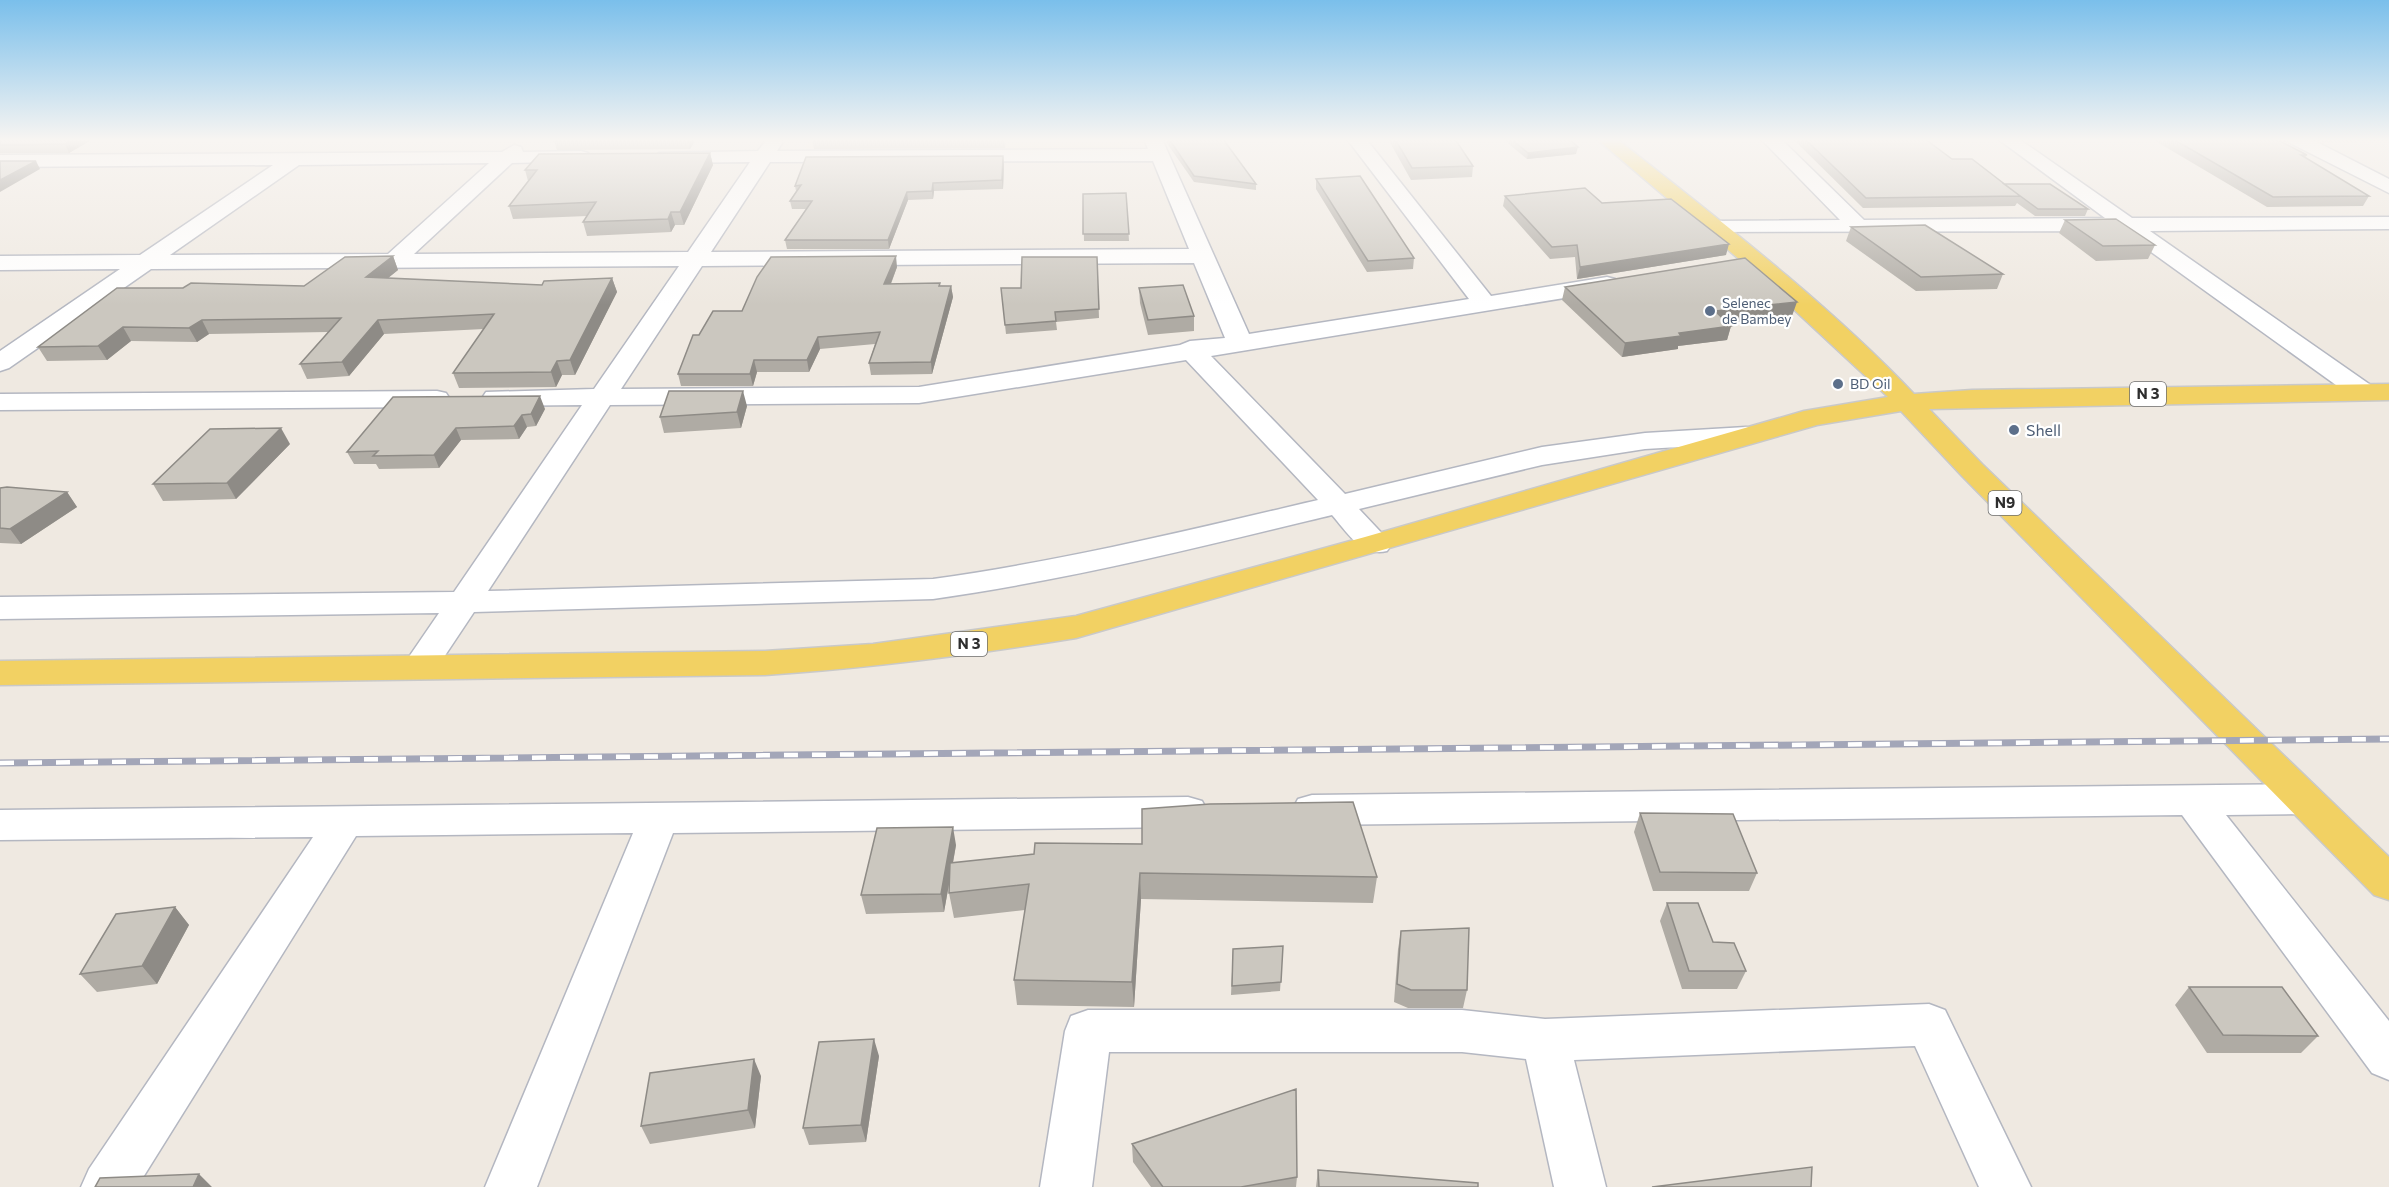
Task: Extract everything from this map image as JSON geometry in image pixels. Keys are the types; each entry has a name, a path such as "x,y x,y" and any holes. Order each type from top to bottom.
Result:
{"main road":[{"name":"N9","path":"1673,194 1754,260 1878,371 1972,471 2389,883"},
{"name":"N 3","path":"0,673 765,663 873,656 1076,627 1376,544 1814,417 1908,402 2034,396 2389,392"}],"street":[{"path":"0,363 242,194"},
{"path":"393,261 466,194"},
{"path":"420,667 739,194"},
{"path":"1176,194 1239,341"},
{"path":"1399,194 1484,303"},
{"path":"1826,194 1858,226"},
{"path":"2085,194 2362,392"},
{"path":"1712,227 2389,223"},
{"path":"0,263 1203,256"},
{"path":"1719,266 1754,260"},
{"path":"0,402 920,395 1239,341 1625,281"},
{"path":"1190,349 1341,504 1376,544"},
{"path":"0,608 464,602 933,589 997,580 1152,549 1542,456 1645,441 1746,435"},
{"path":"1282,811 2303,799"},
{"path":"2192,800 2389,1058"},
{"path":"0,825 1222,811"},
{"path":"511,1187 658,818"},
{"path":"107,1187 345,821"},
{"path":"1066,1187 1088,1031 1462,1031 1545,1040 1929,1025 2005,1187"},
{"path":"1545,1040 1580,1187"}],"building":[{"path":"518,194 689,194 680,212 671,212 668,219 583,222 596,202 509,206"},
{"path":"795,194 906,194 888,240 785,240 812,201 790,201"},
{"path":"1083,194 1126,194 1129,234 1083,234"},
{"path":"1326,194 1372,194 1414,258 1368,261"},
{"path":"1592,194 1602,203 1671,199 1729,244 1580,267 1577,245 1552,247 1505,196"},
{"path":"1862,194 2020,196 1866,198"},
{"path":"2018,194 2066,194 2088,209 2038,209"},
{"path":"2269,194 2369,196 2273,197"},
{"path":"2116,219 2155,245 2103,246 2065,220"},
{"path":"1925,225 2003,274 1921,277 1851,227"},
{"path":"393,256 366,277 542,285 544,281 612,278 570,360 557,361 551,372 453,373 494,314 378,320 342,362 300,364 341,318 202,320 189,328 123,327 98,346 38,347 117,288 183,288 191,283 304,286 345,257"},
{"path":"896,256 884,284 940,283 939,286 951,286 931,362 869,363 880,332 818,337 807,360 754,360 750,374 678,374 693,335 699,335 713,311 742,311 757,277 771,257"},
{"path":"1022,257 1097,257 1099,309 1055,312 1056,321 1005,325 1001,288 1021,288"},
{"path":"1745,258 1797,302 1715,311 1731,326 1679,333 1681,336 1625,343 1565,287"},
{"path":"1183,285 1194,316 1148,320 1139,288"},
{"path":"669,391 743,391 737,412 660,417"},
{"path":"540,396 531,414 522,415 514,426 456,428 434,455 373,456 378,451 347,452 393,397"},
{"path":"281,428 227,483 153,484 210,429"},
{"path":"0,488 67,492 10,529 0,528"},
{"path":"1353,802 1377,877 1140,873 1132,982 1014,980 1029,884 949,893 950,863 1034,854 1035,843 1142,844 1142,809 1210,804"},
{"path":"1640,813 1733,814 1757,873 1660,872"},
{"path":"953,827 941,894 861,895 877,828"},
{"path":"1667,903 1698,903 1713,942 1734,943 1746,971 1689,971"},
{"path":"175,907 142,966 80,974 116,914"},
{"path":"1469,928 1467,990 1411,990 1397,984 1401,931"},
{"path":"1283,946 1281,982 1232,986 1233,949"},
{"path":"2189,987 2282,987 2318,1036 2223,1035"},
{"path":"874,1039 861,1125 803,1128 819,1042"},
{"path":"754,1059 748,1110 641,1126 650,1073"},
{"path":"1296,1089 1297,1177 1241,1187 1163,1187 1132,1144"},
{"path":"1812,1167 1811,1187 1652,1187"},
{"path":"1318,1170 1478,1183 1478,1187 1319,1187"},
{"path":"199,1174 193,1187 95,1187 100,1178"}],"railway":[{"path":"0,763 2389,739"}],"place":[{"name":"Selenec de Bambey","path":"1710,311"},
{"name":"BD Oil","path":"1838,384"},
{"name":"Shell","path":"2014,430"}]}
